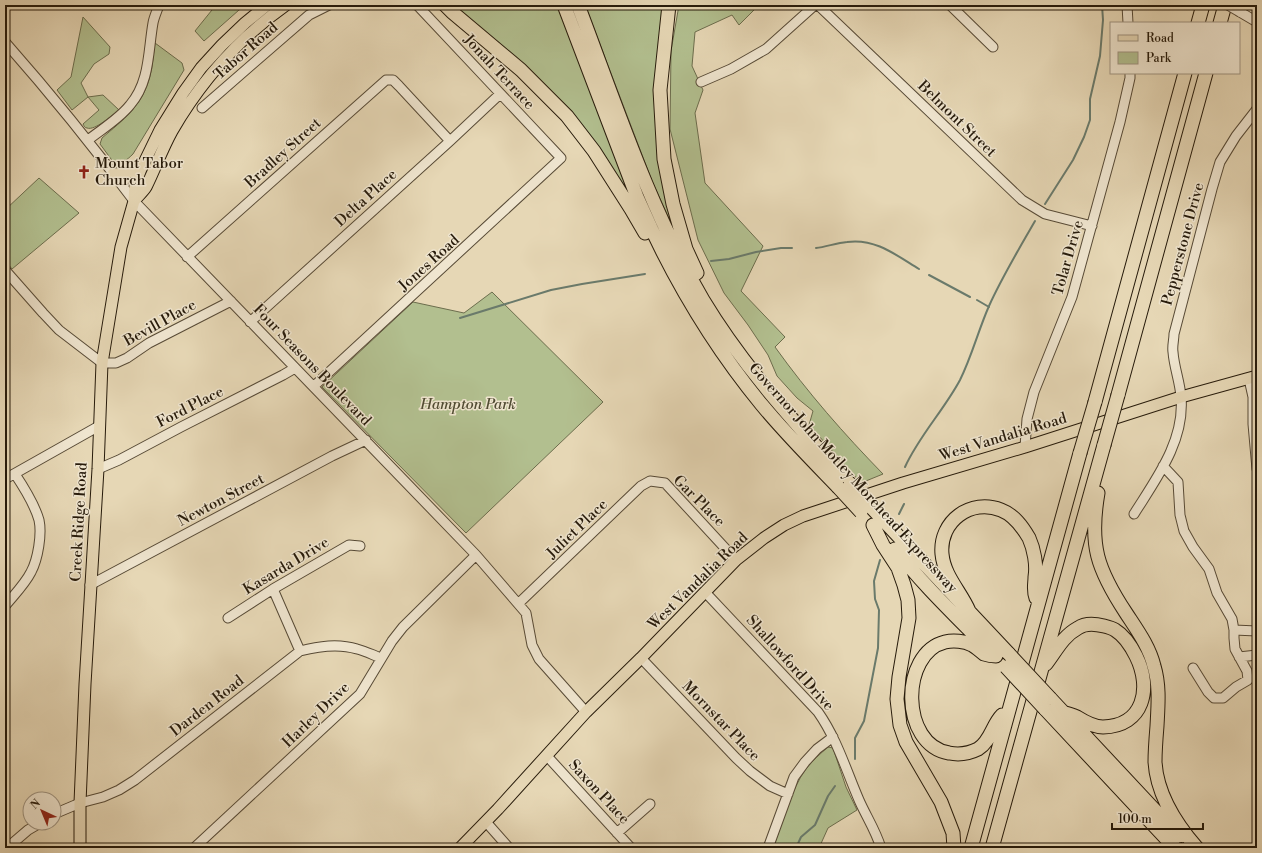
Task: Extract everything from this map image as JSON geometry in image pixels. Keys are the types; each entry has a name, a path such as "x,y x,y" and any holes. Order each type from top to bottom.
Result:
{"highway":[{"path":"445,5 521,70 567,116 594,151 631,208 664,265 676,278"},
{"name":"Governor John Motley Morehead Expressway","path":"564,5 651,227 676,278 704,325 738,374 762,405 970,611 1003,659"},
{"name":"Governor John Motley Morehead Expressway","path":"578,5 614,102 660,216 678,255 694,284 738,353 844,486"},
{"path":"669,5 660,90 664,159 671,196 686,249 738,353"},
{"path":"1198,22 1203,5"},
{"path":"971,848 1185,74"},
{"path":"992,848 1206,74"},
{"path":"1095,475 1099,486 1094,528 1099,562 1114,595 1145,642 1155,666 1158,680 1159,694 1155,762 1160,786 1164,798 1180,827 1197,848"},
{"path":"970,611 949,576 944,564 942,546 943,536 952,521 965,512 979,507 994,508 1008,514 1022,526 1030,540 1035,561 1036,575 1034,592 1038,604"},
{"name":"Governor John Motley Morehead Expressway","path":"866,509 873,525 940,600 1047,703 1175,848"},
{"path":"873,525 883,545 894,559 908,600 909,618 899,677 897,699 900,726 906,742 941,802 953,833 954,848"},
{"path":"1042,670 1062,641 1079,627 1088,624 1098,624 1114,630 1124,637 1132,647 1144,676 1145,689 1139,709 1128,719 1115,725 1101,727 1085,722 1063,712"},
{"path":"1003,659 984,654 972,645 964,642 946,642 937,645 925,655 918,665 914,676 912,702 914,716 919,732 928,744 943,752 955,754 967,754 979,748 989,738 999,718 1009,708"},
{"name":"Governor John Motley Morehead Expressway","path":"1047,703 1063,712 1190,848"}],"main road":[{"name":"Creek Ridge Road","path":"80,848 80,803 85,684 98,469 102,363 121,247 134,201 135,184 141,168 171,110 202,68 222,45 267,5"},
{"name":"Creek Ridge Road","path":"134,201 145,188 158,158 172,132 202,86 236,47 259,26 286,5"},
{"path":"113,174 127,173 141,168"},
{"name":"West Vandalia Road","path":"460,848 486,822 586,712 641,658 736,560 764,538 784,525 803,516 903,483 1025,447 1181,397 1253,378"}],"street":[{"path":"88,140 123,113 130,106 139,91 147,68 153,21 159,5"},
{"name":"Tabor Road","path":"202,108 309,15 329,5"},
{"name":"Jonah Terrace","path":"417,5 561,158"},
{"path":"701,82 731,69 766,49 815,5"},
{"name":"Belmont Street","path":"818,5 1022,200 1045,214 1092,226"},
{"path":"950,5 993,47"},
{"path":"1127,5 1128,22"},
{"path":"1225,11 1240,12 1257,22"},
{"name":"Four Seasons Boulevard","path":"5,42 88,140 134,201 366,440 476,555 519,603 526,613 532,645 539,659 586,712"},
{"name":"Tolar Drive","path":"1025,447 1027,419 1034,392 1072,297 1120,122 1130,74"},
{"name":"Bradley Street","path":"187,257 386,80 393,80 450,141"},
{"name":"Delta Place","path":"250,322 500,94"},
{"name":"Pepperstone Drive","path":"1134,514 1163,466 1173,446 1180,421 1181,397 1173,351 1174,334 1220,162 1236,136 1257,109"},
{"name":"Jones Road","path":"314,386 561,158"},
{"path":"5,270 59,330 102,363"},
{"name":"Bevill Place","path":"102,363 116,362 127,358 149,343 230,301"},
{"name":"Ford Place","path":"98,469 119,460 295,368"},
{"path":"1253,378 1253,424 1257,469"},
{"path":"5,479 99,426"},
{"name":"Newton Street","path":"90,585 332,456 366,440"},
{"path":"1163,466 1178,482 1180,515 1184,531 1193,547 1209,569 1217,593 1232,619 1235,649 1247,671 1248,680 1236,687 1223,698 1214,698 1193,668"},
{"path":"5,606 23,585 32,571 37,554 39,539 38,520 25,489 15,474"},
{"name":"Juliet Place","path":"519,603 641,486 650,481 657,481"},
{"name":"Gar Place","path":"657,481 665,484 736,560"},
{"name":"Kasarda Drive","path":"228,618 348,545 360,546"},
{"name":"Harley Drive","path":"194,848 348,707 360,694 381,658 403,627 476,555"},
{"path":"273,590 300,651"},
{"name":"Shallowford Drive","path":"705,592 818,712 827,725 878,840 880,848"},
{"path":"1234,630 1257,631"},
{"name":"Darden Road","path":"62,811 80,803 103,797 119,790 135,780 300,651 315,647 333,645 356,648 381,658"},
{"path":"1240,657 1257,655"},
{"name":"Mornstar Place","path":"641,658 750,771 770,786 788,794"},
{"path":"768,848 794,777 817,749 833,737"},
{"name":"Saxon Place","path":"547,756 631,848"},
{"path":"617,833 650,804"},
{"path":"486,822 509,848"},
{"path":"7,848 27,831"}],"green space":[{"path":"216,5 247,5 239,10 204,41 195,31"},
{"path":"452,5 557,5 629,190 625,191 608,165"},
{"path":"585,5 665,5 658,51 674,221 671,223 652,181"},
{"path":"679,5 759,5 739,25 732,15 695,32 692,66 703,90 695,113 705,183 763,246 741,291 785,337 775,347 800,381 827,413 883,474 861,483 809,425 813,411 797,398 777,376 768,355 724,293 698,240 670,129 671,51"},
{"path":"83,17 110,47 109,54 94,64 81,83 88,97 72,110 57,90 71,77"},
{"path":"155,43 182,63 184,70 133,154 120,163 114,163 100,144 102,138 137,104 147,86 151,72"},
{"path":"103,95 119,110 99,125 86,128 83,124 99,110 88,97"},
{"path":"39,178 79,213 12,269 5,260 5,210"},
{"name":"Hampton Park","path":"492,292 603,402 466,533 322,387 413,302 464,313"},
{"path":"828,747 833,748 846,787 857,810 828,828 819,848 773,848 791,796 796,786 806,769"}],"waterway":[{"path":"1045,204 1073,160 1090,120 1090,99 1100,56 1103,20 1102,5"},
{"path":"905,467 917,445 947,402 960,380 994,295 1035,221"},
{"path":"816,248 857,241 867,243 885,249 919,269"},
{"path":"711,261 729,259 756,252 781,248 792,248"},
{"path":"460,318 551,290 645,274"},
{"path":"929,275 970,297"},
{"path":"977,300 989,307"},
{"path":"899,514 904,504"},
{"path":"855,759 855,738 864,721 878,648 879,610 875,599 874,581 880,560"},
{"path":"796,848 801,837 815,825 828,796 835,786"}],"place":[{"name":"Mount Tabor Church","path":"84,172"}]}
